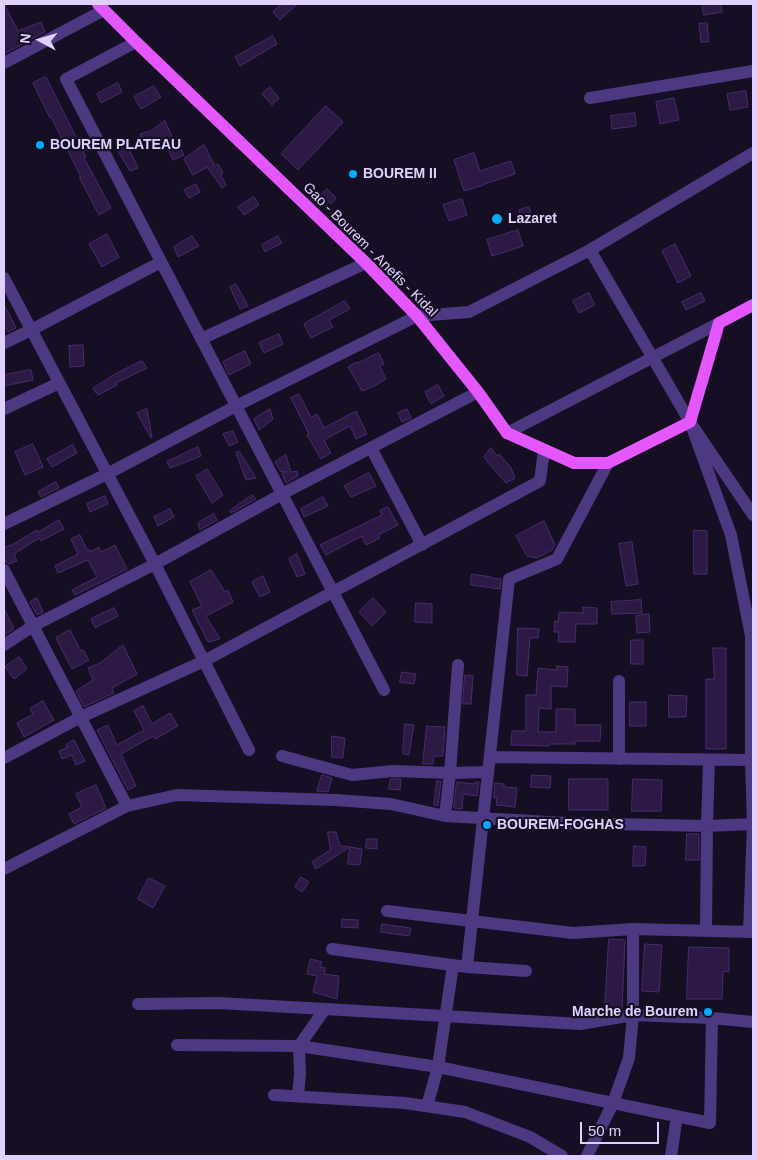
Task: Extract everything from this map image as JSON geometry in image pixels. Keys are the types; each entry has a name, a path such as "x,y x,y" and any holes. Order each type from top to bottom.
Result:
{"main road":[{"name":"Gao - Bourem - Anefis - Kidal","path":"101,7 366,263 417,316 478,392 507,433"},
{"path":"507,433 574,463 608,463 690,422 719,323 753,305"}],"street":[{"path":"4,62 101,7"},
{"path":"136,42 66,79 384,690"},
{"path":"590,98 753,71"},
{"path":"4,524 107,474 236,406 417,316 469,312 590,250 753,153"},
{"path":"590,250 690,422 753,515"},
{"path":"4,343 161,262"},
{"path":"201,339 366,263"},
{"path":"4,278 155,564 249,750"},
{"path":"507,433 719,323"},
{"path":"4,409 59,383"},
{"path":"4,645 33,626 155,564 282,494 478,392"},
{"path":"387,911 573,933 633,929 751,932 753,824 751,636 732,535 690,422"},
{"path":"371,448 422,545"},
{"path":"4,758 81,718 204,661 540,481 544,450"},
{"path":"467,967 509,579 557,559 608,463"},
{"path":"4,570 127,806"},
{"path":"445,816 458,665"},
{"path":"619,681 619,759"},
{"path":"282,756 352,775 394,771 488,772"},
{"path":"490,757 752,760"},
{"path":"706,931 710,760"},
{"path":"4,869 127,806 177,795 336,800 391,804 445,816 483,819 707,826 753,824"},
{"path":"587,1156 613,1103 629,1058 633,1015 633,929"},
{"path":"332,949 467,967 526,971"},
{"path":"427,1106 438,1067 452,965"},
{"path":"138,1004 218,1003 580,1024 633,1015 712,1018 753,1022"},
{"path":"298,1096 300,1074 299,1046 325,1009"},
{"path":"177,1045 299,1046 438,1067 710,1123 712,1018"},
{"path":"274,1095 405,1103 465,1112 530,1136 562,1156"},
{"path":"671,1156 677,1116"}],"building":[{"path":"4,4 18,31 41,22 45,32 4,54"},
{"path":"282,4 297,4 280,20 273,12"},
{"path":"702,4 721,4 722,12 704,15"},
{"path":"707,23 709,42 701,42 699,24"},
{"path":"273,36 277,44 240,66 235,57"},
{"path":"46,77 86,157 84,158 111,208 99,215 33,83"},
{"path":"118,83 122,92 101,103 97,94"},
{"path":"154,86 161,97 141,109 134,97"},
{"path":"270,87 279,98 272,105 262,94"},
{"path":"746,91 748,107 730,110 727,94"},
{"path":"674,98 679,120 660,124 656,102"},
{"path":"326,106 343,122 298,170 281,154"},
{"path":"635,113 636,126 612,129 611,116"},
{"path":"165,121 174,141 176,139 184,155 173,160 164,141 162,142 160,138 143,144 140,134 150,131"},
{"path":"125,141 138,168 130,171 116,148"},
{"path":"204,145 215,166 218,164 223,173 221,175 226,185 222,188 207,167 193,175 184,159"},
{"path":"474,153 480,171 511,161 515,174 464,191 454,160"},
{"path":"196,184 200,192 189,198 184,190"},
{"path":"327,189 336,198 331,204 321,195"},
{"path":"254,197 259,205 244,215 238,207"},
{"path":"462,199 467,215 449,221 443,205"},
{"path":"529,207 532,217 522,220 519,210"},
{"path":"518,230 523,246 492,256 487,240"},
{"path":"107,234 119,257 102,267 89,244"},
{"path":"192,236 199,246 178,257 174,247"},
{"path":"278,236 282,243 265,252 262,245"},
{"path":"675,244 691,276 678,283 662,251"},
{"path":"236,284 248,306 240,309 230,287"},
{"path":"589,293 595,305 579,313 573,301"},
{"path":"701,293 705,301 686,310 682,302"},
{"path":"345,301 350,309 329,320 333,327 311,338 304,324"},
{"path":"4,304 16,328 8,332 4,325"},
{"path":"279,334 283,344 264,353 259,343"},
{"path":"83,345 84,366 70,367 69,346"},
{"path":"245,351 251,364 229,375 223,362"},
{"path":"379,353 384,364 380,366 386,379 362,391 348,367"},
{"path":"142,361 147,368 116,383 117,385 98,395 96,393 93,388 115,374"},
{"path":"31,370 33,380 4,386 4,375"},
{"path":"438,385 444,396 431,404 425,392"},
{"path":"299,394 311,417 317,414 324,428 356,411 367,434 356,439 350,426 324,440 331,453 321,459 307,435 309,434 291,398"},
{"path":"147,409 152,437 151,438 137,413"},
{"path":"270,409 273,419 259,430 254,419"},
{"path":"407,409 411,418 402,422 398,413"},
{"path":"233,431 238,442 229,446 223,434"},
{"path":"33,444 43,467 25,475 15,452"},
{"path":"73,445 77,453 52,467 47,459"},
{"path":"198,447 201,456 170,468 167,462"},
{"path":"491,448 511,468 515,478 506,483 490,465 484,457"},
{"path":"239,451 256,478 246,480 236,453"},
{"path":"286,455 291,472 297,471 298,476 286,483 282,474 286,471 281,472 275,462"},
{"path":"207,469 223,495 212,503 196,476"},
{"path":"369,473 376,486 351,497 344,486"},
{"path":"56,482 59,488 41,497 38,492"},
{"path":"252,495 256,499 231,513 230,511"},
{"path":"105,496 108,504 90,512 87,504"},
{"path":"323,497 328,506 304,517 301,509"},
{"path":"388,507 398,525 378,535 380,538 366,545 362,536 326,555 320,545 382,515 380,511"},
{"path":"170,509 174,517 158,526 154,517"},
{"path":"214,514 217,520 200,530 198,523"},
{"path":"59,520 64,529 41,541 39,538 14,554 17,561 9,564 6,562 4,548"},
{"path":"544,521 555,545 552,550 537,558 527,556 516,536"},
{"path":"694,530 707,531 707,574 694,574"},
{"path":"80,535 87,550 89,549 90,552 99,547 101,552 115,545 127,569 75,595 72,590 97,577 88,560 58,573 55,566 78,554 71,539"},
{"path":"632,542 638,584 626,586 619,544"},
{"path":"297,554 305,574 297,577 289,559"},
{"path":"211,570 225,592 228,590 233,602 206,616 220,639 208,642 192,610 202,606 190,582"},
{"path":"472,574 501,579 500,589 471,585"},
{"path":"263,576 270,592 260,597 252,582"},
{"path":"37,598 43,612 37,615 30,602"},
{"path":"373,598 386,612 372,626 359,612"},
{"path":"641,600 642,613 612,614 611,602"},
{"path":"416,603 432,604 432,623 415,622"},
{"path":"583,607 597,608 597,624 576,624 575,642 558,642 559,632 554,632 555,621 558,622 559,612 583,613"},
{"path":"4,608 14,629 4,635"},
{"path":"114,608 118,616 95,628 91,619"},
{"path":"649,614 650,632 637,633 636,616"},
{"path":"518,628 539,629 538,638 530,638 527,676 517,675"},
{"path":"70,630 81,651 83,650 89,660 72,669 56,638"},
{"path":"631,640 643,640 643,664 631,664"},
{"path":"123,645 137,674 112,688 114,693 84,707 76,691 93,680 88,668 100,663"},
{"path":"713,648 726,648 726,749 706,749 706,679 714,679"},
{"path":"19,657 27,669 14,679 5,667"},
{"path":"557,666 568,667 567,687 551,686 551,709 539,708 538,732 556,732 556,709 575,709 575,725 601,725 600,741 575,741 575,744 549,744 549,746 511,745 512,731 526,731 526,695 536,695 538,668 557,670"},
{"path":"402,672 416,674 414,684 400,682"},
{"path":"465,675 473,676 471,704 463,704"},
{"path":"669,695 687,696 686,717 669,717"},
{"path":"43,701 54,720 24,737 17,723 33,714 30,709"},
{"path":"630,702 646,702 646,726 630,726"},
{"path":"143,706 152,724 170,713 178,726 155,739 153,736 121,754 136,786 128,790 97,730 108,725 117,745 144,730 134,711"},
{"path":"405,724 414,725 409,755 403,754"},
{"path":"427,726 445,727 443,756 434,756 433,764 423,764"},
{"path":"332,736 345,738 343,758 332,757"},
{"path":"74,740 85,761 76,765 72,755 62,759 59,751 68,747 66,745"},
{"path":"322,775 332,778 328,792 317,791"},
{"path":"532,775 551,776 550,788 531,787"},
{"path":"391,779 401,779 400,790 389,789"},
{"path":"569,779 608,779 608,810 569,810"},
{"path":"633,779 662,780 661,811 632,811"},
{"path":"437,781 441,781 438,806 434,805"},
{"path":"457,782 475,784 475,782 479,782 477,796 463,794 462,809 454,808"},
{"path":"495,783 504,784 504,787 517,788 515,807 496,805 497,798 494,797"},
{"path":"96,785 106,808 74,824 69,814 82,807 76,794"},
{"path":"328,832 336,832 341,846 350,847 316,869 312,862 330,850"},
{"path":"687,834 699,834 699,860 686,860"},
{"path":"367,839 377,839 377,849 366,848"},
{"path":"634,846 646,847 645,866 633,866"},
{"path":"350,847 362,849 360,865 348,864"},
{"path":"301,877 309,882 302,892 295,887"},
{"path":"149,878 165,886 153,908 138,899"},
{"path":"342,919 358,920 358,928 342,927"},
{"path":"382,924 411,928 409,936 381,932"},
{"path":"609,939 625,940 622,1009 605,1008"},
{"path":"645,944 662,945 659,992 642,991"},
{"path":"689,947 729,948 729,972 723,971 722,999 687,999"},
{"path":"311,959 322,962 320,967 325,968 324,974 339,976 337,999 313,992 317,976 307,974"}],"place":[{"name":"BOUREM PLATEAU","path":"40,145"},
{"name":"BOUREM II","path":"353,174"},
{"name":"Lazaret","path":"497,219"},
{"name":"BOUREM-FOGHAS","path":"487,825"},
{"name":"Marche de Bourem","path":"708,1012"}]}
